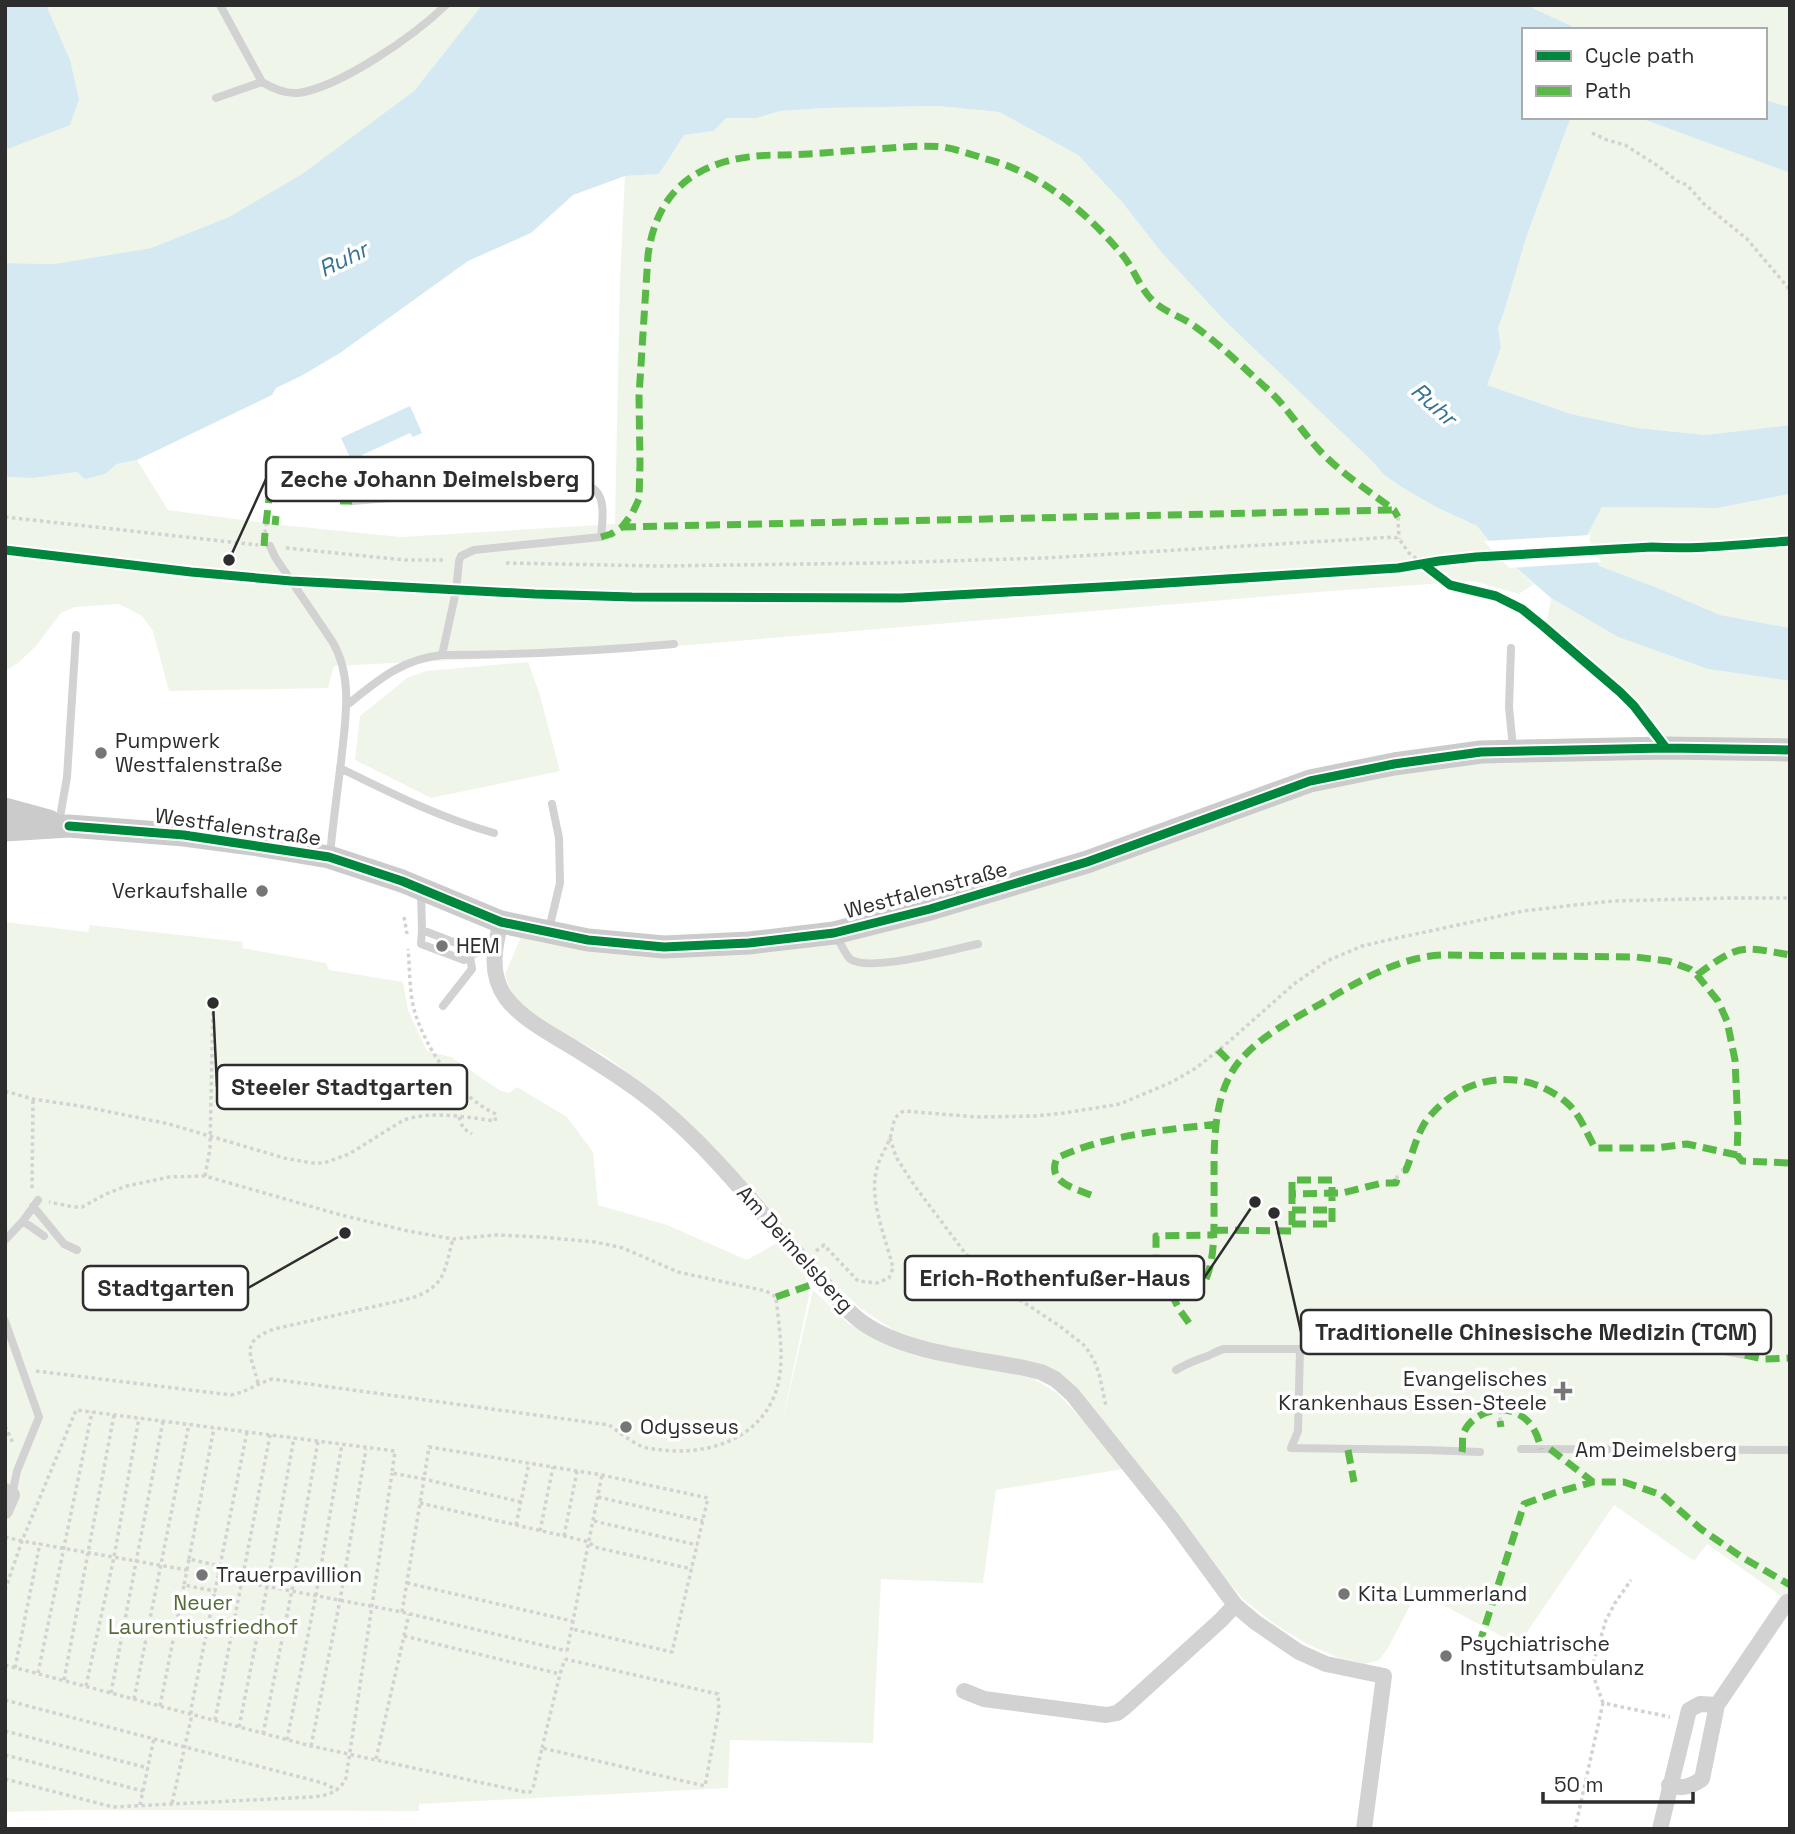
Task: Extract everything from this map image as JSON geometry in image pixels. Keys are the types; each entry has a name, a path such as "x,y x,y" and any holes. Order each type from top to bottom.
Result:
{"main road":[{"name":"Westfalenstraße","path":"64,825 184,835 329,857 421,888 501,922 588,940 664,947 749,943 834,933 930,909 1051,874 1310,781 1394,764 1481,752 1667,748 1790,750"},
{"path":"5,809 64,825"},
{"path":"5,830 64,825"}],"street":[{"name":"Am Deimelsberg","path":"501,922 494,948 494,971 506,997 525,1017 618,1076 663,1109 721,1166 849,1311 881,1334 916,1346 1041,1372 1055,1379 1072,1394 1097,1424 1235,1605 1299,1653 1326,1664 1384,1676 1364,1829"},
{"path":"5,1511 8,1493"},
{"path":"1670,1785 1682,1788 1692,1786 1702,1779 1717,1705 1787,1602"},
{"path":"964,1691 997,1701 1106,1715 1117,1713 1235,1605"},
{"path":"1660,1829 1689,1710 1700,1704 1717,1705"}],"lane":[{"path":"220,5 262,82 296,93 323,86 375,59 432,19 446,5"},
{"path":"216,99 262,82"},
{"path":"352,501 580,483 595,490 602,499 601,537 474,551 461,556 442,655"},
{"path":"270,546 337,650 343,667 347,705 329,857"},
{"path":"64,825 76,635"},
{"path":"347,705 387,673 424,657 610,650 674,644"},
{"path":"1511,648 1509,707 1513,751"},
{"path":"340,768 408,802 494,834"},
{"path":"548,932 560,883 559,838 552,804"},
{"path":"421,888 421,944 464,960 494,948"},
{"path":"834,933 850,959 868,965 922,957 978,944"},
{"path":"443,1006 472,969 472,955"},
{"path":"5,1240 35,1203 64,1244 77,1250"},
{"path":"23,1221 44,1237"},
{"path":"5,1321 38,1417 8,1493"},
{"path":"1515,1324 1649,1325 1703,1347 1745,1355 1746,1324"},
{"path":"1175,1370 1224,1349 1300,1349 1298,1431 1292,1448 1480,1452"},
{"name":"Am Deimelsberg","path":"1521,1449 1790,1450"}],"path":[{"path":"1592,133 1625,145 1687,185 1704,204 1747,239 1790,290"},
{"path":"5,517 405,560 459,561"},
{"path":"1398,517 1399,539 1409,553 1423,564"},
{"path":"265,533 266,524"},
{"path":"499,562 658,566 880,563 1057,558 1399,539"},
{"path":"1410,566 1423,564"},
{"path":"803,1261 824,1245 858,1281 877,1283 889,1278 893,1268 873,1188 876,1170 899,1113 909,1110 977,1117 1035,1116 1120,1104 1172,1082 1196,1068 1294,984 1326,961 1362,946 1523,911 1562,906 1613,901 1790,898"},
{"path":"5,1091 33,1099 169,1124 284,1158 312,1163 324,1163 349,1154 411,1117 424,1115 495,1121 496,1114 463,1091 433,1052 421,1031 409,980"},
{"path":"205,1176 210,1148 213,1003"},
{"path":"23,1370 231,1395 272,1379 609,1425 642,1447 672,1451 716,1446 733,1440 748,1430 764,1414 774,1398 781,1349 776,1297 766,1291 678,1272 623,1248 595,1242 497,1235 453,1239 341,1215 205,1176 169,1177 138,1183 106,1194 82,1207 35,1203 32,1191 33,1099"},
{"path":"459,1117 463,1128 472,1134"},
{"path":"890,1138 896,1157 914,1185 965,1253 999,1286 1085,1346 1094,1360 1105,1402 1105,1414 1097,1424"},
{"path":"258,1383 250,1356 255,1338 274,1329 427,1293 442,1277 453,1239"},
{"path":"1135,1263 1151,1263"},
{"path":"5,1590 22,1541 76,1410 395,1451 346,1778 337,1790 324,1796 311,1797 113,1807 5,1779"},
{"path":"38,1674 93,1412"},
{"path":"64,1681 114,1415"},
{"path":"86,1686 114,1557 139,1418"},
{"path":"111,1693 163,1421"},
{"path":"134,1699 189,1424"},
{"path":"160,1706 214,1428"},
{"path":"172,1803 247,1432"},
{"path":"215,1720 270,1435"},
{"path":"239,1727 294,1438"},
{"path":"263,1734 292,1591 318,1441"},
{"path":"287,1740 342,1444"},
{"path":"401,1612 429,1447 602,1475 708,1498 672,1652 572,1629"},
{"path":"311,1746 366,1448"},
{"path":"516,1525 529,1463"},
{"path":"540,1531 553,1467"},
{"path":"564,1536 577,1471"},
{"path":"392,1473 521,1502"},
{"path":"5,1665 311,1746 530,1792 572,1629 602,1475"},
{"path":"598,1497 703,1521"},
{"path":"420,1503 692,1569"},
{"path":"593,1521 697,1545"},
{"path":"5,1537 187,1570"},
{"path":"15,1668 40,1543"},
{"path":"189,1559 220,1566"},
{"path":"218,1577 401,1612 567,1651"},
{"path":"1575,1829 1603,1703 1592,1667 1606,1620 1631,1580"},
{"path":"407,1583 572,1621"},
{"path":"184,1585 215,1591"},
{"path":"376,1760 409,1614"},
{"path":"404,1636 560,1674"},
{"path":"542,1748 705,1786 719,1710 718,1694 565,1659"},
{"path":"5,1700 323,1783 337,1790"},
{"path":"1603,1703 1686,1721"},
{"path":"5,1731 148,1768"},
{"path":"140,1805 154,1738"},
{"path":"5,1755 143,1791"}],"green space":[{"path":"5,5 482,5 414,91 302,174 229,217 151,248 54,264 5,263"},
{"path":"1526,5 1790,5 1790,107 1767,101 1767,28 1576,28"},
{"path":"938,106 999,112 1078,155 1222,318 1384,475 1436,507 1477,526 1498,552 1534,584 1519,594 1473,581 593,653 334,666 328,688 169,691 153,631 142,616 119,604 75,607 61,613 35,647 5,671 5,477 33,478 77,472 105,474 117,464 137,460 168,510 401,537 615,524 625,176 659,174 683,135 714,131 726,118 757,118 779,111 826,108"},
{"path":"1570,119 1642,119 1790,173 1790,425 1705,435 1638,428 1571,414 1487,385 1501,348 1498,328 1527,235"},
{"path":"1790,494 1790,628 1720,615 1599,566 1585,539 1602,507 1717,508"},
{"path":"1551,598 1618,637 1708,669 1790,681 1790,747 1665,747 1546,626"},
{"path":"528,662 539,692 560,771 431,798 355,760 360,716 407,678 427,671"},
{"path":"1790,754 1790,1602 1707,1544 1694,1561 1614,1505 1518,1645 1432,1599 1416,1594 1379,1660 1365,1664 1339,1658 1307,1644 1273,1623 1243,1599 1056,1377 944,1349 895,1331 860,1308 830,1280 660,1098 607,1057 517,1007 505,974 525,928 748,944 1087,866 1393,765"},
{"name":"Neuer Laurentiusfriedhof","path":"5,922 88,932 90,925 243,942 242,948 326,963 329,970 403,982 408,1010 427,1051 451,1057 499,1090 509,1093 517,1087 567,1117 593,1152 598,1205 667,1225 747,1260 782,1240 804,1265 809,1296 781,1427 813,1290 849,1324 887,1345 1034,1379 1057,1393 1129,1468 996,1490 983,1583 881,1579 873,1743 730,1740 728,1788 419,1804 419,1811 5,1812"}],"water":[{"path":"5,5 46,5 70,60 79,99 70,125 5,150"},
{"name":"Ruhr","path":"482,5 1526,5 1576,28 1522,28 1522,119 1570,119 1527,235 1498,328 1501,348 1487,385 1571,414 1638,428 1705,435 1790,425 1790,494 1717,508 1602,507 1585,539 1599,566 1720,615 1790,628 1790,681 1708,669 1618,637 1551,598 1498,552 1477,526 1436,507 1384,475 1222,318 1078,155 999,112 938,106 826,108 780,111 757,118 726,118 714,131 684,135 659,174 625,176 573,195 531,233 468,261 340,353 276,388 272,395 137,460 117,464 105,474 85,479 77,472 33,478 5,477 5,263 54,264 151,248 229,217 302,174 414,91"},
{"path":"1767,101 1790,107 1790,173 1642,119 1767,119"},
{"path":"410,406 422,433 413,437 410,433 362,455 364,459 353,464 341,438"}],"pier":[{"path":"1591,535 1589,539 1601,562 1510,568 1484,541"}],"marked path":[{"path":"601,537 622,527 639,499 639,396 648,255 653,230 662,209 674,192 706,169 727,161 774,155 923,146 953,149 1010,167 1043,184 1071,204 1120,252 1152,300 1212,339 1273,394 1328,459 1394,510 1398,517"},
{"path":"266,524 272,473 276,467 330,474 336,482 335,501 352,501"},
{"path":"622,527 1394,510"},
{"path":"275,525 276,516"},
{"path":"264,546 265,533"},
{"path":"1697,975 1722,958 1741,950 1790,955"},
{"path":"1206,1279 1213,1243 1216,1127 1224,1089 1232,1072 1243,1057 1270,1034 1350,986 1380,971 1428,956 1636,957 1668,961 1690,969 1718,1001 1727,1021 1735,1060 1737,1155 1742,1161 1790,1163"},
{"path":"1218,1050 1236,1068"},
{"path":"1403,1170 1406,1170 1424,1124 1438,1108 1471,1086 1510,1080 1548,1090 1566,1102 1579,1118 1595,1148 1655,1148 1687,1144 1737,1155"},
{"path":"1091,1195 1070,1187 1058,1178 1055,1173 1057,1158 1115,1139 1217,1124"},
{"path":"1214,1230 1292,1231 1292,1194 1342,1193 1382,1183 1396,1183 1397,1179"},
{"path":"1292,1194 1292,1180 1332,1180 1332,1224 1292,1224"},
{"path":"1292,1210 1332,1210"},
{"path":"1189,1323 1156,1263 1156,1236 1214,1235"},
{"path":"1105,1272 1116,1264 1135,1263"},
{"path":"776,1297 822,1281"},
{"path":"1745,1355 1763,1359 1790,1358"},
{"path":"1462,1452 1463,1435 1471,1421 1486,1413 1502,1410 1518,1414 1527,1420 1541,1449"},
{"path":"1500,1421 1501,1427"},
{"path":"1550,1449 1593,1482 1624,1482 1662,1495 1701,1529 1790,1585"},
{"path":"1348,1450 1354,1482"},
{"path":"1479,1645 1524,1504 1593,1482"}],"cycle path":[{"path":"5,550 291,581 632,597 901,598 1398,568 1476,557 1790,541"},
{"path":"1423,564 1450,585 1496,596 1522,609 1620,692 1666,748"},
{"path":"69,826 184,835 329,857 402,881 501,922 588,940 664,947 749,943 834,933 930,909 1087,862 1310,781 1394,764 1481,752 1666,748 1790,750"}],"place":[{"name":"Zeche Johann Deimelsberg","path":"229,560"},
{"name":"Pumpwerk Westfalenstraße","path":"101,753"},
{"name":"Verkaufshalle","path":"262,891"},
{"name":"HEM","path":"442,946"},
{"name":"Steeler Stadtgarten","path":"213,1003"},
{"name":"Erich-Rothenfußer-Haus","path":"1255,1202"},
{"name":"Traditionelle Chinesische Medizin (TCM)","path":"1274,1213"},
{"name":"Stadtgarten","path":"345,1233"},
{"name":"Evangelisches Krankenhaus Essen-Steele","path":"1563,1391"},
{"name":"Odysseus","path":"626,1427"},
{"name":"Trauerpavillion","path":"202,1575"},
{"name":"Kita Lummerland","path":"1344,1594"},
{"name":"Psychiatrische Institutsambulanz","path":"1446,1656"}]}
